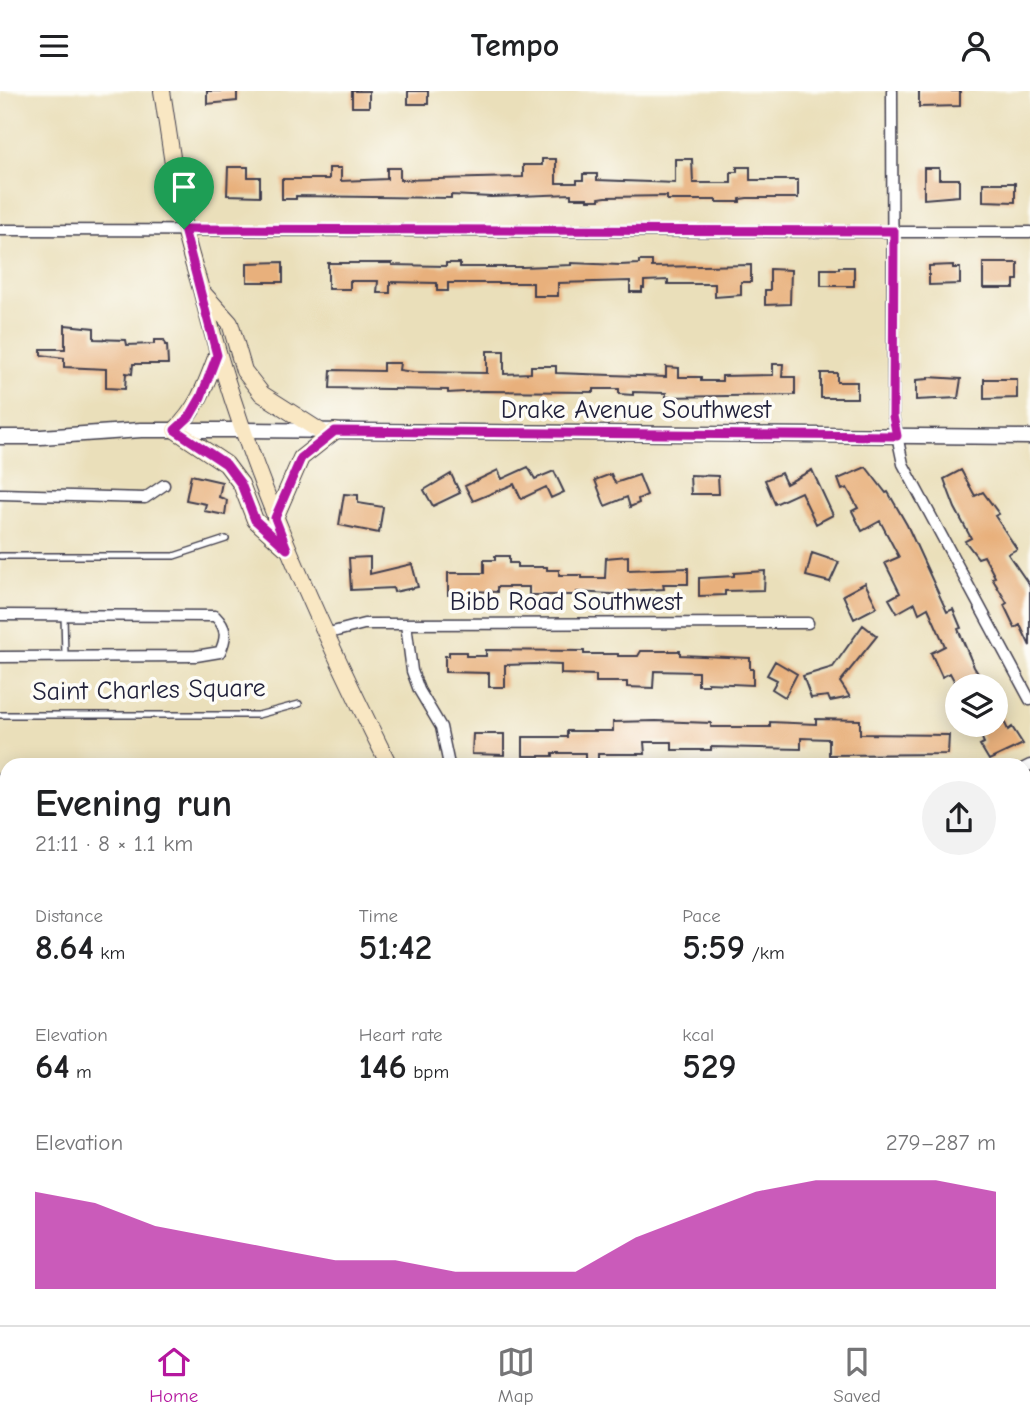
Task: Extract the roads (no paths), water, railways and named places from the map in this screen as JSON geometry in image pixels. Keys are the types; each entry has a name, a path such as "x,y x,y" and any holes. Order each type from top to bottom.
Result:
{"main road":[{"path":"162,91 184,229 217,355 242,430 287,549 386,758"},
{"path":"201,290 230,323 244,371 262,394 327,431 301,458 275,518"},
{"path":"217,355 201,397 190,416 175,430 226,464 241,484 255,520 287,549"}],"street":[{"path":"892,91 893,416 903,464 1030,700"},
{"path":"0,230 1030,232"},
{"name":"Drake Avenue Southwest","path":"0,437 141,430 242,430 1030,437"},
{"path":"0,494 145,498 164,485"},
{"name":"Saint Charles Square","path":"0,615 215,616 224,625 226,639 220,652 196,656 0,657"},
{"name":"Bibb Road Southwest","path":"325,634 364,624 808,623"},
{"path":"406,624 412,671 419,690 441,727 448,758"}],"lane":[{"path":"0,557 174,556 226,539"},
{"path":"64,615 65,656"},
{"name":"Saint Charles Square","path":"0,715 258,715 299,704"}]}
